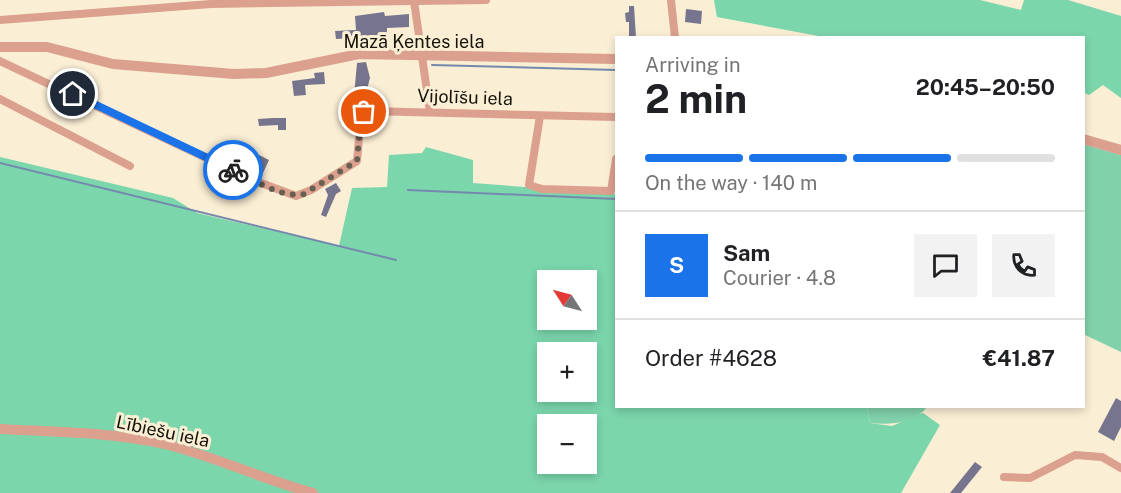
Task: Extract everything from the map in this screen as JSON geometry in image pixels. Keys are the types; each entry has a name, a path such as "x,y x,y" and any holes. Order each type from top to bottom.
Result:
{"street":[{"path":"0,20 210,2 486,0"},
{"path":"671,0 675,36"},
{"path":"414,1 430,112"},
{"name":"Mazā Ķentes iela","path":"0,47 47,47 114,64 224,74 266,73 353,54 615,59"},
{"name":"Vijolīšu iela","path":"0,61 253,180 296,196 311,190 357,161 361,117 364,112 615,117"},
{"path":"0,99 130,166"},
{"path":"540,116 529,185 542,189 611,191 615,165"},
{"path":"1085,140 1121,150"},
{"name":"Lībiešu iela","path":"0,429 105,436 164,444 218,459 280,484 313,493"},
{"path":"1004,477 1030,478 1076,455 1102,457 1121,468"}],"green space":[{"path":"714,0 980,0 1021,10 1024,0 1068,0 1121,16 1121,98 1103,85 1089,95 1085,93 1085,36 819,36 717,17"},
{"path":"1085,145 1121,155 1121,352 1085,335"},
{"path":"426,147 473,160 473,183 615,194 615,408 867,408 870,423 892,426 923,413 940,425 901,493 0,493 0,157 173,198 197,213 339,246 352,188 387,187 389,155 422,153"},
{"path":"867,408 926,408 915,417 901,422 870,423"}],"building":[{"path":"629,6 634,6 636,36 629,36 629,22 626,22 625,13 629,12"},
{"path":"686,9 702,11 701,24 685,22"},
{"path":"384,12 385,16 409,14 409,27 387,28 387,41 352,43 352,38 336,39 335,31 356,30 355,16"},
{"path":"366,62 370,78 365,97 354,96 357,63"},
{"path":"324,72 325,84 305,85 306,95 294,96 292,81 315,78 314,73"},
{"path":"286,118 286,130 278,130 278,125 259,126 258,119"},
{"path":"259,155 269,160 262,175 252,169"},
{"path":"336,183 341,191 336,194 326,217 321,215 328,195 325,189"},
{"path":"1116,398 1121,401 1121,427 1114,441 1098,432"},
{"path":"975,462 982,467 961,493 950,493"}],"waterway":[{"path":"432,65 615,70"},
{"path":"0,163 396,260"},
{"path":"408,190 615,199"}],"way so far":[{"path":"233,170 282,192 296,196 304,194 348,169 357,161 361,117 364,112"}],"route":[{"path":"73,94 233,170"}]}
